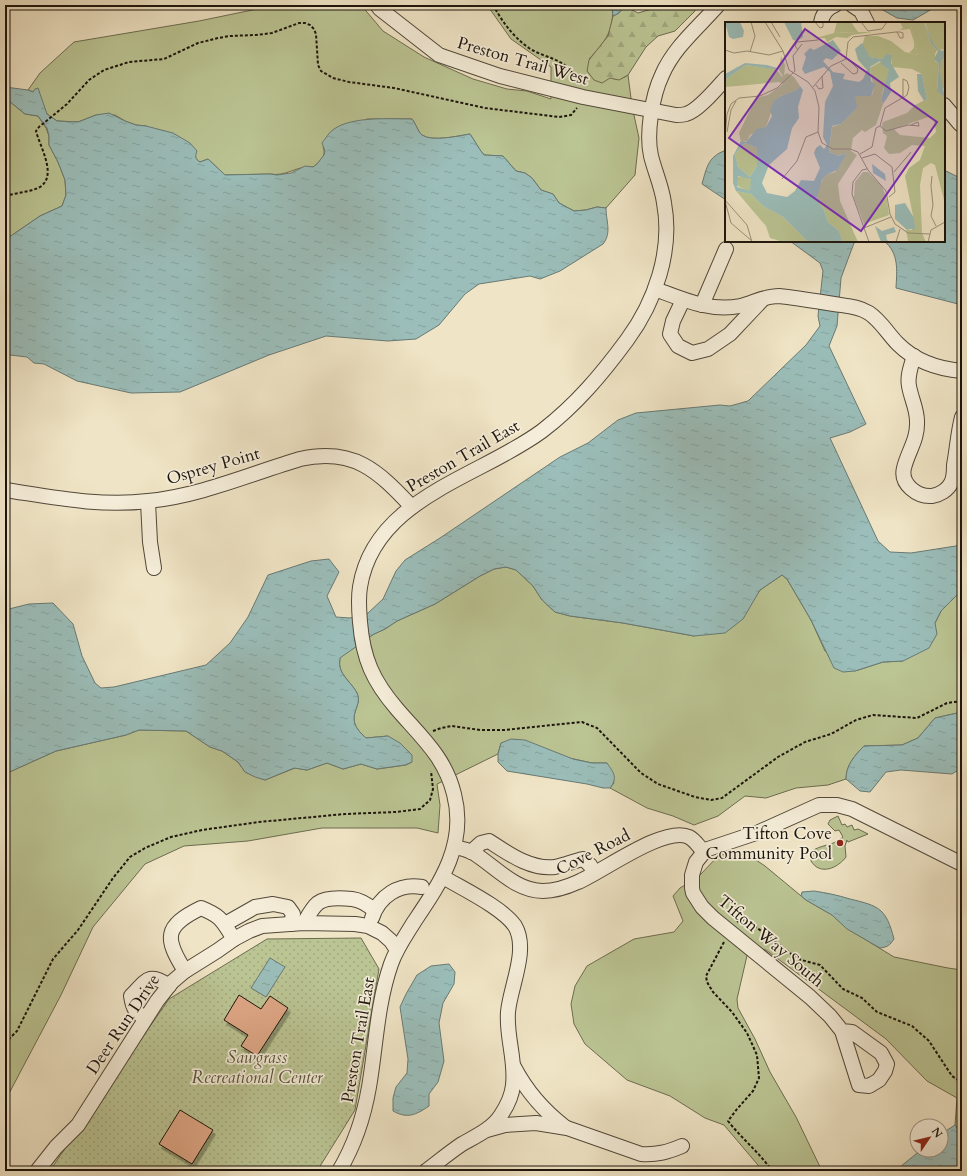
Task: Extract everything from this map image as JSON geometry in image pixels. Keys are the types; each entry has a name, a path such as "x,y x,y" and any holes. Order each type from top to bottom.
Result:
{"street":[{"name":"Preston Trail West","path":"377,5 380,9 439,55 500,76 583,98 676,115 685,114 692,112 725,79"},
{"name":"Preston Trail East","path":"339,1171 354,1140 364,1110 369,1087 379,1008 388,972 397,950 443,877 455,847 457,828 455,796 450,778 444,766 422,736 387,697 369,669 363,648 360,617 359,590 363,573 371,554 383,534 394,522 432,493 518,447 542,431 585,393 631,335 646,309 655,288 665,252 667,236 664,202 650,148 650,133 655,96 660,78 680,45 718,5"},
{"path":"821,22 826,11 835,5"},
{"path":"852,5 861,11 867,22"},
{"path":"945,106 960,124"},
{"path":"702,305 726,249"},
{"path":"655,288 683,300 722,308 739,306 764,298 779,296 857,307 868,312 875,318 898,344 914,356 942,368 962,371"},
{"path":"683,300 673,321 670,334 678,346 692,353 708,349 730,334 764,298"},
{"path":"914,356 908,376 916,409 916,435 903,469 904,477 912,490 927,496 935,495 943,492 952,481 962,417"},
{"name":"Osprey Point","path":"5,490 99,502 148,502 176,497 209,488 300,459 328,455 356,461 372,470 388,482 412,507"},
{"path":"148,502 150,542 154,568"},
{"path":"704,852 708,849 759,832 812,808 829,804 852,809 962,864"},
{"name":"Cove Road","path":"455,847 471,852 514,883 535,891 553,891 580,882 642,848 673,835 690,837 704,852"},
{"path":"471,852 482,843 489,841 516,858 536,866 555,867 583,859 590,865 594,873"},
{"name":"Tifton Way South","path":"704,852 696,862 692,875 693,893 702,907 713,918 810,997 842,1030"},
{"path":"426,1171 461,1145 485,1131 500,1117 512,1095 514,1084 508,1034 508,1013 510,993 518,963 520,943 515,928 509,918 499,910 443,877"},
{"path":"368,926 374,910 382,899 392,891 404,887 422,887"},
{"path":"225,924 255,907 273,904 288,907 298,924 320,902 331,899 352,899 366,904 374,910"},
{"path":"185,971 175,955 170,940 173,927 187,915 201,908 215,914 225,924 234,939"},
{"name":"Deer Run Drive","path":"37,1171 56,1147 78,1124 145,1019 169,986 185,971 217,952 234,939 262,926 298,924 355,924 368,926 382,933 391,941 397,950"},
{"path":"145,1019 137,1013 133,1007 131,996 146,981 152,978 159,979 169,986"},
{"path":"513,1066 533,1096 549,1114 567,1128"},
{"path":"485,1131 505,1125 536,1123 567,1128 641,1154 666,1152 682,1146"}],"path":[{"path":"493,5 505,25 520,42 540,54 562,62 569,68 573,73 578,88"},
{"path":"5,196 35,189 45,183 48,174 47,164 36,131 67,104 89,80 104,70 129,62 164,59 198,43 230,36 272,33 299,23 310,25 314,29 316,34 318,65 322,71 341,80 394,88 485,108 550,116 565,117 571,115 578,105"},
{"path":"422,736 441,728 452,726 480,730 504,730 582,722 597,728 641,774 658,784 695,797 711,800 722,798 785,753 806,742 831,734 856,720 873,715 917,718 947,703 962,701"},
{"path":"5,1044 17,1031 53,959 78,930 113,878 130,857 144,848 171,837 202,830 259,822 420,809 430,800 433,789 432,773 429,766"},
{"path":"772,1171 728,1121 736,1108 753,1091 760,1078 757,1055 747,1033 732,1012 713,992 707,982 706,976 734,924 741,920 752,924 798,959 820,966 843,989 862,998 877,1012 912,1026 929,1041 952,1076 962,1083"}],"green space":[{"path":"295,5 361,5 383,31 424,57 473,79 507,89 527,91 551,99 551,67 511,39 487,5 612,5 612,22 608,35 589,59 607,76 617,79 628,75 632,106 639,138 635,175 606,208 597,207 574,211 559,203 553,194 541,190 532,178 525,173 516,171 503,156 484,155 470,134 445,138 432,138 422,135 412,119 367,119 323,147 323,156 313,167 302,168 282,174 225,175 208,159 200,162 196,159 195,155 146,126 136,125 115,115 96,115 78,122 57,121 47,114 34,91 28,90 40,73 74,42 199,21 262,8"},
{"path":"665,5 699,5 675,31 658,36 646,47 628,75 619,80 610,78 602,83 594,80 587,71 589,60 608,36 613,16 619,13 624,6 638,13"},
{"path":"5,100 9,101 25,114 38,116 46,128 49,136 49,145 65,180 66,195 62,206 40,216 5,240"},
{"path":"506,567 516,570 533,586 542,600 555,612 570,616 623,623 694,636 751,603 760,590 782,575 787,579 811,620 825,651 855,671 883,662 903,661 935,623 941,611 962,590 962,712 935,718 918,738 902,745 864,746 849,765 846,779 828,785 796,788 766,798 745,796 718,816 694,825 673,816 647,808 610,788 614,783 607,763 592,763 501,743 498,754 437,784 440,805 438,833 417,828 322,828 248,841 184,846 145,864 93,927 61,995 5,1101 5,774 56,751 126,735 139,730 186,731 210,747 222,751 238,762 245,772 265,780 295,768 307,770 327,763 343,769 361,764 377,769 406,765 412,762 388,736 366,738 359,731 355,724 354,718 358,703 357,693 341,670 340,657 374,634 397,621 435,604 480,576 494,569"},
{"name":"Tifton Cove Community Pool","path":"838,816 842,825 845,824 847,827 852,825 854,830 858,829 868,834 848,842 847,840 845,846 846,857 843,861 829,869 819,868 811,861 811,852 843,837 839,830 835,831 828,824 830,820"},
{"path":"744,852 765,866 806,900 832,915 848,929 894,957 962,970 962,1136 955,1125 957,1098 927,1081 886,1039 766,950 749,947 737,999 738,1008 755,1039 770,1072 796,1117 822,1171 763,1171 724,1125 705,1118 670,1096 627,1080 585,1044 574,1024 571,1004 575,986 587,966 634,939 674,932 683,921 673,896 680,888 701,874 719,855"},
{"name":"Sawgrass Recreational Center","path":"361,938 379,969 355,1110 317,1171 60,1171 53,1166 169,999 267,939"}],"water":[{"path":"612,5 624,6 619,13 613,16"},
{"path":"874,5 939,5 913,20 897,18"},
{"path":"5,87 33,92 38,88 47,114 57,121 78,122 96,115 109,113 136,125 173,133 190,143 197,151 196,157 198,161 200,162 208,159 225,175 277,175 291,173 305,166 313,167 324,155 325,151 322,143 332,130 342,125 372,119 412,119 421,134 426,137 445,138 470,134 484,155 503,156 516,171 525,173 532,178 541,190 553,194 559,203 574,211 597,207 606,208 608,231 606,240 603,244 560,271 540,279 530,276 479,284 465,294 439,325 416,339 388,341 326,336 269,355 180,392 131,393 77,381 44,364 34,363 27,357 10,355 5,357 5,240 40,216 62,206 66,195 65,180 49,145 47,128 38,116 25,114 9,101 5,100"},
{"path":"725,150 725,199 702,184 709,163"},
{"path":"945,170 962,179 962,305 896,288 897,268 895,256 885,242 945,242"},
{"path":"791,242 856,242 854,243 841,278 837,326 829,346 866,424 850,432 830,438 878,541 890,552 911,553 962,545 962,590 941,611 935,623 937,634 929,648 903,661 883,662 855,671 843,672 834,668 811,620 787,579 782,575 760,590 743,619 725,633 694,636 623,623 570,616 555,612 542,600 533,586 516,570 506,567 494,569 435,604 397,621 374,634 340,658 341,670 357,693 358,703 354,718 355,724 359,731 366,738 388,736 400,743 412,755 412,762 405,765 377,769 361,764 343,769 327,763 307,770 294,768 265,780 245,772 238,762 222,751 210,747 186,731 139,730 126,735 56,751 5,774 5,610 29,604 53,603 73,624 82,656 95,683 101,688 114,687 206,665 230,643 248,617 268,575 311,561 329,559 339,572 327,596 336,617 350,618 368,613 383,599 396,571 405,560 560,457 588,443 618,420 636,413 720,405 730,406 748,401 806,345 820,326 818,316 823,271 820,263"},
{"path":"962,712 962,765 960,769 952,774 901,770 886,772 870,792 860,791 846,779 849,765 864,746 902,745 918,738 935,718"},
{"path":"511,739 525,740 573,759 592,763 607,763 613,773 614,781 610,788 603,788 507,771 498,762 498,754 501,743"},
{"path":"814,891 841,896 868,904 880,910 888,921 894,939 885,947 880,948 847,929 832,915 801,896 802,892"},
{"path":"270,958 285,967 266,997 251,988"},
{"path":"449,964 455,972 454,984 443,1003 439,1023 444,1061 438,1082 429,1094 429,1106 416,1114 403,1115 393,1111 393,1098 396,1087 407,1073 408,1059 400,1007 417,975 431,966"},
{"path":"955,1125 962,1136 962,1166 956,1170 895,1171 911,1158 949,1158 949,1129"}],"building":[{"path":"239,995 261,1009 270,996 288,1008 257,1056 241,1046 248,1035 224,1020"},
{"path":"180,1110 213,1130 192,1164 159,1144"}],"place":[{"name":"Tifton Cove Community Pool","path":"840,843"}]}
